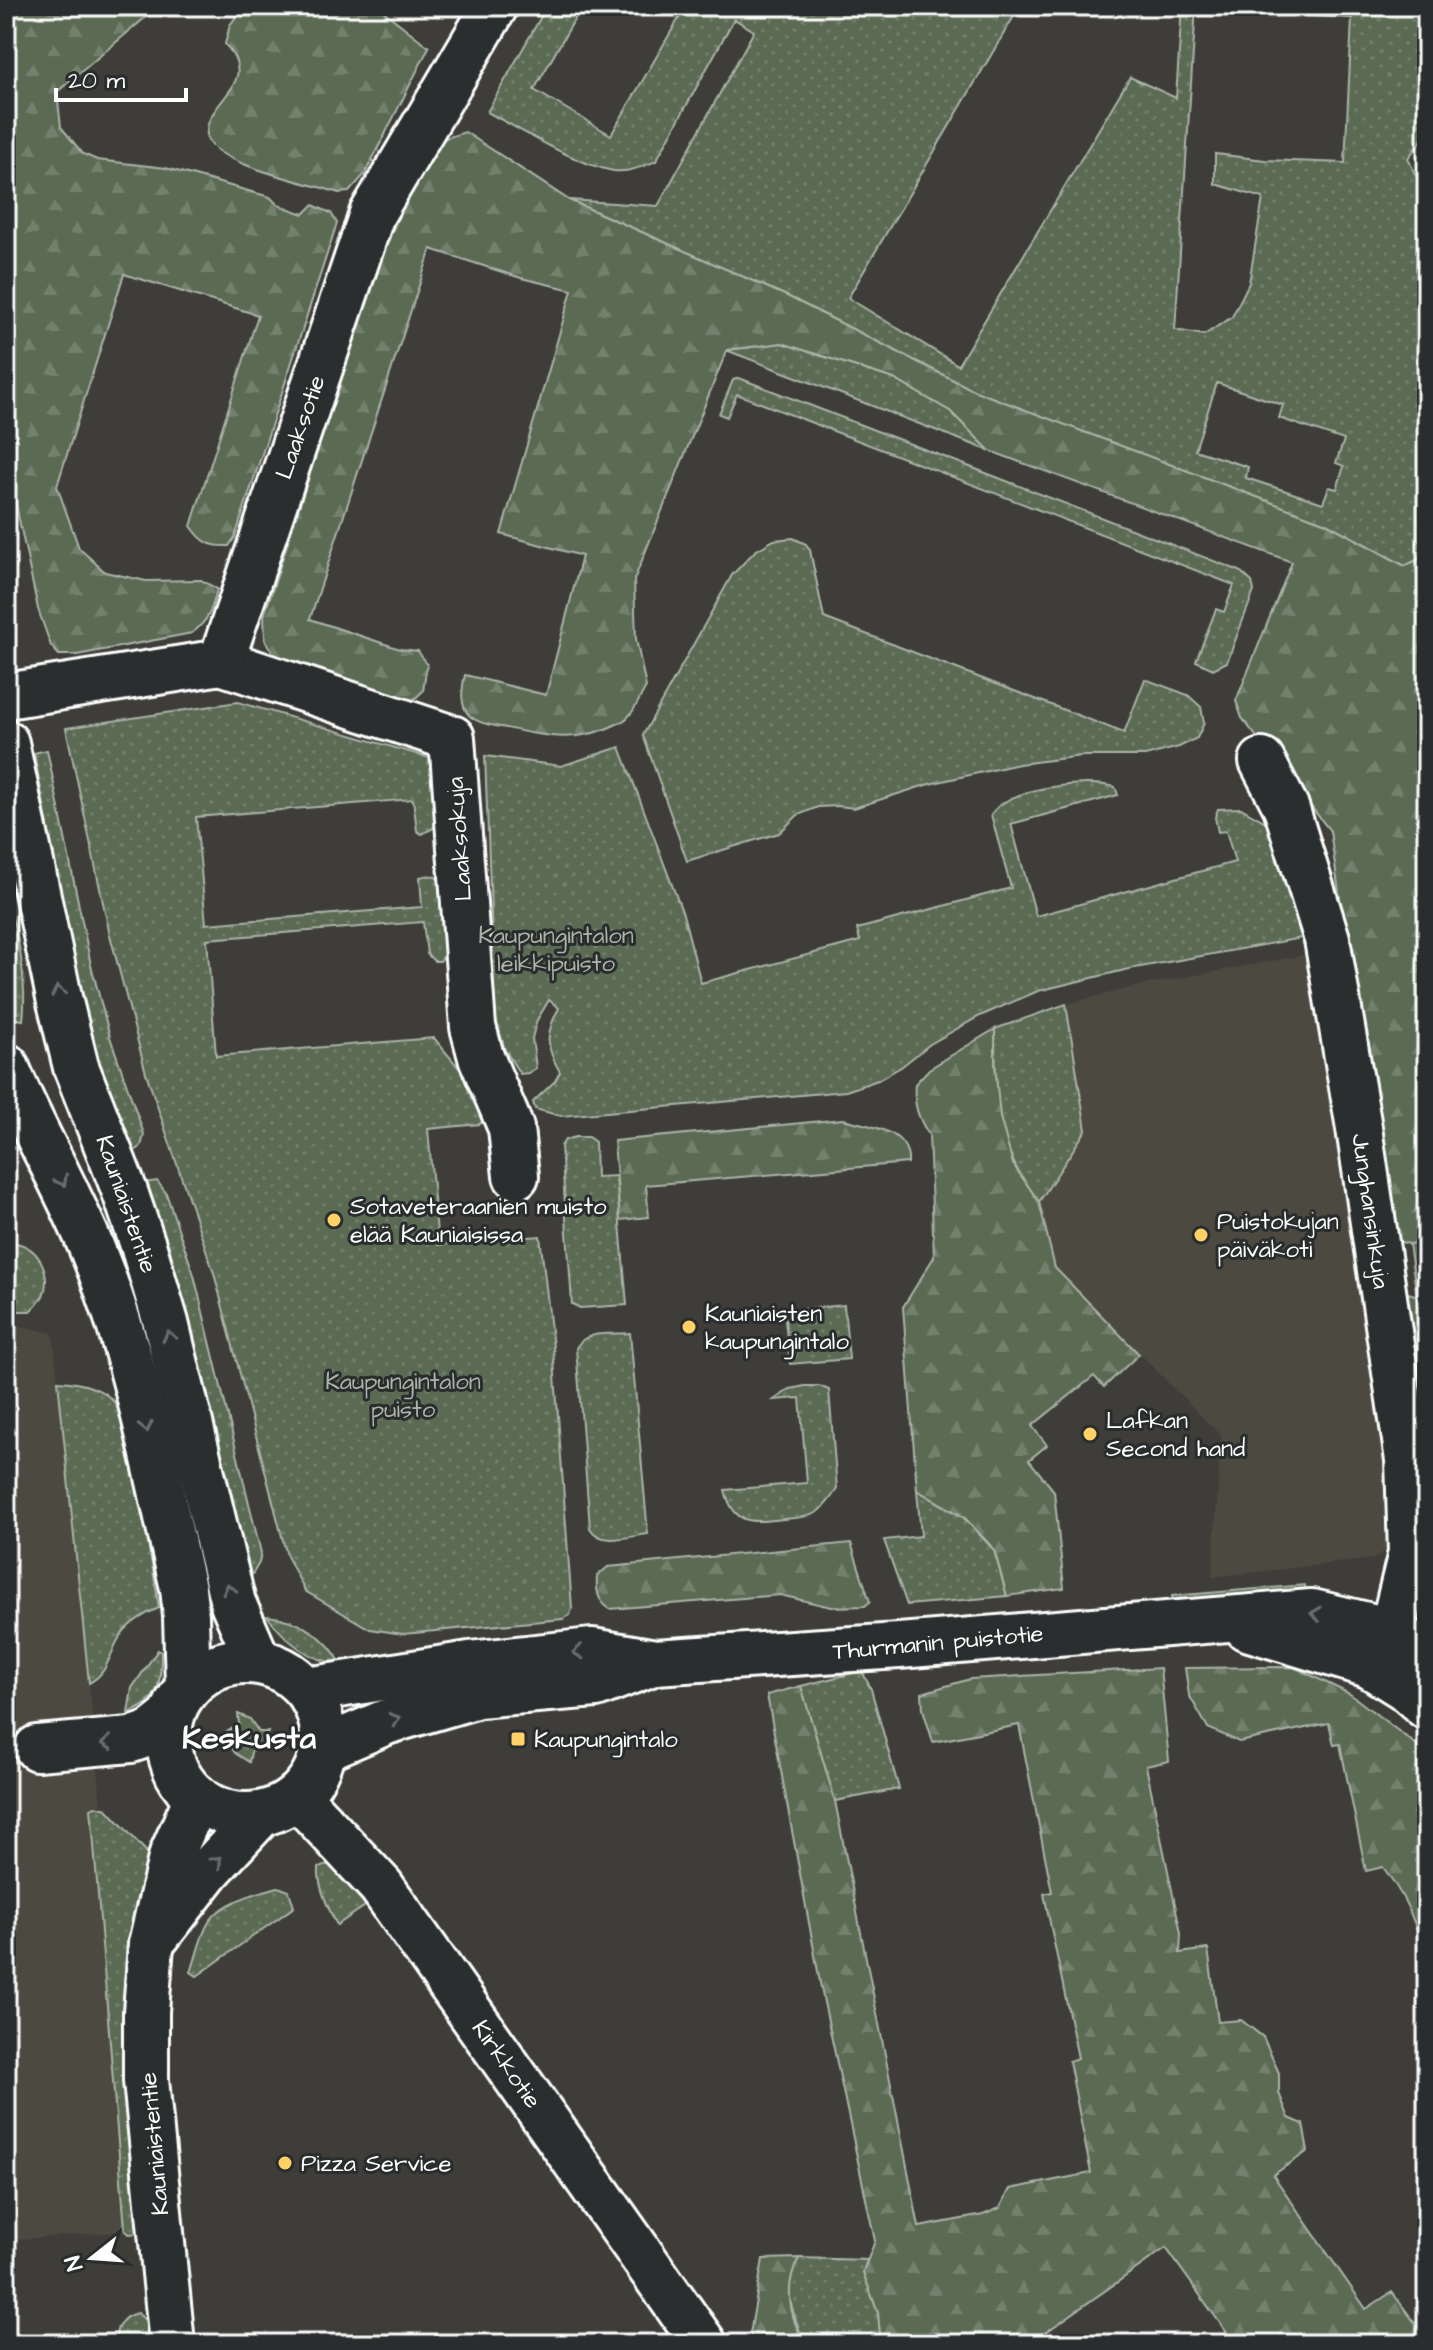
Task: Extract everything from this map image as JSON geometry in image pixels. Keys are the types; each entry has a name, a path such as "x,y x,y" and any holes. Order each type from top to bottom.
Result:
{"street":[{"name":"Laaksotie","path":"221,662 372,214 495,6"},
{"path":"6,696 221,662"},
{"name":"Laaksokuja","path":"221,662 452,738 473,1027 481,1057 511,1128 516,1176"},
{"name":"Kauniaistentie","path":"6,743 76,1067 143,1245 166,1323 233,1603 258,1661"},
{"name":"Junghansinkuja","path":"1262,761 1286,807 1327,939 1408,1460 1411,1553 1380,1648"},
{"path":"6,1055 76,1067"},
{"name":"Kauniaistentie","path":"6,1066 16,1116 69,1193 122,1332 183,1588 186,1616 179,1703"},
{"path":"16,1116 76,1067"},
{"name":"Thurmanin puistotie","path":"307,1690 470,1664 592,1651 655,1662 899,1646 1312,1612 1380,1648"},
{"path":"1380,1648 1427,1656"},
{"path":"1380,1648 1404,1687 1427,1707"},
{"path":"37,1748 131,1740 151,1733 208,1671 232,1662 258,1661 285,1671 307,1690 321,1718 323,1749 313,1775 209,1870 151,1944"},
{"name":"Thurmanin puistotie","path":"323,1749 386,1722 478,1695 596,1685 655,1662"},
{"path":"179,1703 169,1744 172,1759 197,1797 227,1812 244,1815 279,1805"},
{"name":"Kauniaistentie","path":"172,2344 146,2080 146,2012 151,1944 172,1854 197,1797"},
{"name":"Kirkkotie","path":"279,1805 381,1886 704,2344"}],"shaded area":[{"name":"Puistokujan päiväkoti","path":"1315,953 1388,1469 1393,1534 1385,1551 1373,1559 1212,1577 1221,1436 1055,1268 1039,1202 1086,1130 1066,1004 1143,985"},
{"path":"6,1323 53,1333 98,1769 135,2231 6,2240"}],"green space":[{"path":"6,6 159,6 57,92 61,127 83,154 97,160 166,168 270,197 278,205 304,214 313,205 331,213 337,223 235,537 229,546 207,542 191,526 258,315 124,274 57,486 79,548 105,572 146,581 201,580 217,589 209,614 192,633 77,655 59,655 51,646 38,609 6,458"},
{"path":"244,6 377,6 429,47 365,174 349,192 339,193 243,164 213,146 207,136 213,113 235,82 238,71 235,58 225,44 230,25"},
{"path":"547,6 582,6 534,90 611,135 686,6 1020,6 848,298 958,365 1130,77 1176,98 1182,6 1196,6 1175,330 1204,335 1232,317 1249,283 1263,198 1215,184 1215,154 1265,160 1345,163 1352,18 1272,14 1273,6 1427,7 1427,134 1408,158 1415,174 1427,186 1427,555 1405,566 1326,523 975,391 789,297 569,200 658,206 754,31 734,19 656,161 646,165 614,171 583,162 487,112","holes":["1217,383 1283,405 1279,418 1344,440 1336,463 1344,466 1337,489 1329,487 1323,503 1246,478 1248,467 1195,450"]},
{"path":"465,132 569,200 789,297 975,391 1326,523 1405,566 1427,555 1427,1243 1409,1244 1390,1239 1330,831 1242,718 1236,701 1292,562 990,451 950,411 894,379 782,343 727,350 634,580 636,639 646,687 632,712 625,720 606,729 578,736 536,734 482,723 470,716 464,707 462,691 465,675 546,695 582,556 501,534 572,290 521,278 431,249 310,619 400,649 418,651 427,665 423,691 409,704 276,659 265,640 264,616 374,274 408,194 439,140"},
{"path":"782,343 894,379 950,411 990,451 726,350"},
{"path":"739,378 1240,571 1252,582 1254,591 1227,662 1213,669 1196,661 1216,609 1224,612 1234,585 737,394 727,417 719,414 733,380"},
{"path":"793,538 806,544 810,550 824,618 1124,733 1145,679 1188,695 1201,707 1204,723 1197,738 1179,747 1145,756 1082,756 1019,764 929,784 854,808 818,807 798,815 779,833 687,861 643,735 732,575 755,551 774,540"},
{"name":"Kaupungintalon puisto","path":"238,702 430,758 437,769 439,825 422,834 417,831 413,799 196,817 206,924 422,907 420,877 433,876 443,884 448,951 440,961 434,961 427,954 423,922 207,939 216,1056 434,1038 470,1081 485,1118 480,1124 428,1129 438,1245 540,1236 553,1347 572,1608 570,1615 563,1619 403,1634 370,1629 305,1591 287,1556 214,1273 146,1073 109,931 66,728"},
{"name":"Kaupungintalon leikkipuisto","path":"620,747 683,914 701,983 860,941 857,929 1011,888 991,815 999,805 1013,798 1067,785 1115,787 1118,795 1011,824 1036,916 1235,862 1226,831 1218,832 1215,817 1218,809 1241,808 1269,824 1313,936 1129,969 1038,991 980,1016 930,1044 901,1067 878,1080 846,1091 561,1116 535,1109 533,1102 560,1072 549,1047 551,1025 559,1008 549,1000 537,1020 532,1038 536,1068 520,1074 505,1050 495,1016 485,756 561,766"},
{"path":"47,750 91,965 110,1037 144,1134 141,1146 132,1151 102,1076 84,1015 34,753"},
{"path":"6,903 21,960 23,1020 17,1019 6,972"},
{"path":"1066,1004 1086,1130 1039,1202 1017,1170 1003,1134 995,1063 995,1029"},
{"path":"995,1029 1000,1117 1013,1164 1039,1202 1055,1268 1139,1354 1104,1387 1094,1376 1032,1426 1047,1445 1029,1460 1054,1491 1064,1588 1007,1596 994,1549 964,1517 917,1490 903,1307 934,1257 929,1135 917,1111 915,1084 929,1069"},
{"path":"843,1119 895,1136 907,1152 908,1163 646,1185 649,1217 620,1220 614,1141"},
{"path":"588,1137 595,1142 596,1177 616,1176 627,1305 580,1308 572,1304 561,1146 565,1140"},
{"path":"157,1181 166,1193 194,1275 261,1553 249,1580 170,1249 144,1183"},
{"path":"12,1243 29,1248 44,1269 46,1287 43,1296 30,1311 6,1311 6,1245"},
{"path":"1427,1243 1427,1363 1409,1244"},
{"path":"1399,1291 1416,1295 1427,1363 1427,1525"},
{"path":"844,1305 849,1359 790,1364 784,1311"},
{"path":"630,1333 648,1534 608,1539 595,1534 590,1528 576,1348 593,1335"},
{"path":"58,1381 95,1389 114,1402 120,1414 159,1608 124,1631 101,1674 89,1683"},
{"path":"805,1386 829,1390 837,1489 825,1505 812,1515 746,1520 734,1511 725,1490 807,1483 800,1398 774,1400 790,1389"},
{"path":"917,1490 964,1518 994,1550 1007,1596 907,1605 884,1540 921,1536"},
{"path":"851,1543 870,1602 865,1606 831,1607 780,1595 610,1609 602,1602 597,1590 597,1576 608,1567"},
{"path":"1305,1585 1306,1599 1173,1610 1172,1596"},
{"path":"267,1616 290,1621 320,1637 341,1664 308,1654 282,1634"},
{"path":"158,1650 161,1652 159,1682 153,1697 139,1709 128,1713 132,1688"},
{"path":"1294,1667 1350,1694 1427,1753 1427,1986 1419,1937 1409,1909 1383,1867 1366,1871 1340,1744 1334,1745 1329,1723 1239,1742 1208,1728 1189,1695 1185,1668"},
{"path":"1160,1668 1169,1761 1146,1766 1181,1933 1180,1953 1208,1949 1218,2022 1241,2020 1263,2037 1279,2073 1279,2093 1289,2118 1303,2124 1308,2151 1273,2175 1366,2309 1392,2292 1427,2339 1427,2344 1235,2344 1166,2248 1029,2344 881,2344 878,2313 863,2272 875,2241 821,1988 767,1695 801,1686 835,1801 919,2227 983,2215 1000,2208 1010,2189 1091,2173 1069,2061 1078,2058 1044,1894 1052,1892 1019,1725 933,1742 923,1709 922,1693 970,1679"},
{"path":"862,1671 871,1689 899,1789 835,1801 801,1686"},
{"path":"238,1714 250,1719 259,1732 268,1732 262,1745 251,1752 249,1762 235,1753 229,1743 222,1745 227,1732 239,1724"},
{"path":"91,1808 107,1809 154,1860 132,1928 124,1983 125,2039 141,2233 129,2234 125,2229"},
{"path":"332,1863 368,1904 337,1925 324,1898 319,1875 319,1868"},
{"path":"278,1887 289,1891 294,1907 197,1976 191,1972 203,1933 215,1915 240,1899"},
{"path":"799,2258 867,2260 863,2272 878,2313 881,2344 807,2344 803,2340 789,2290"},
{"path":"799,2258 791,2279 790,2302 796,2324 807,2344 756,2344 750,2334 763,2259"},
{"path":"138,2313 146,2321 151,2344 116,2344 120,2324"}],"place":[{"name":"Sotaveteraanien muisto elää Kauniaisissa","path":"334,1220"},
{"name":"Puistokujan päiväkoti","path":"1201,1235"},
{"name":"Kauniaisten kaupungintalo","path":"689,1327"},
{"name":"Lafkan Second hand","path":"1090,1434"},
{"name":"Kaupungintalo","path":"518,1739"},
{"name":"Pizza Service","path":"285,2163"}],"district":[{"name":"Keskusta","path":"249,1737"}]}
